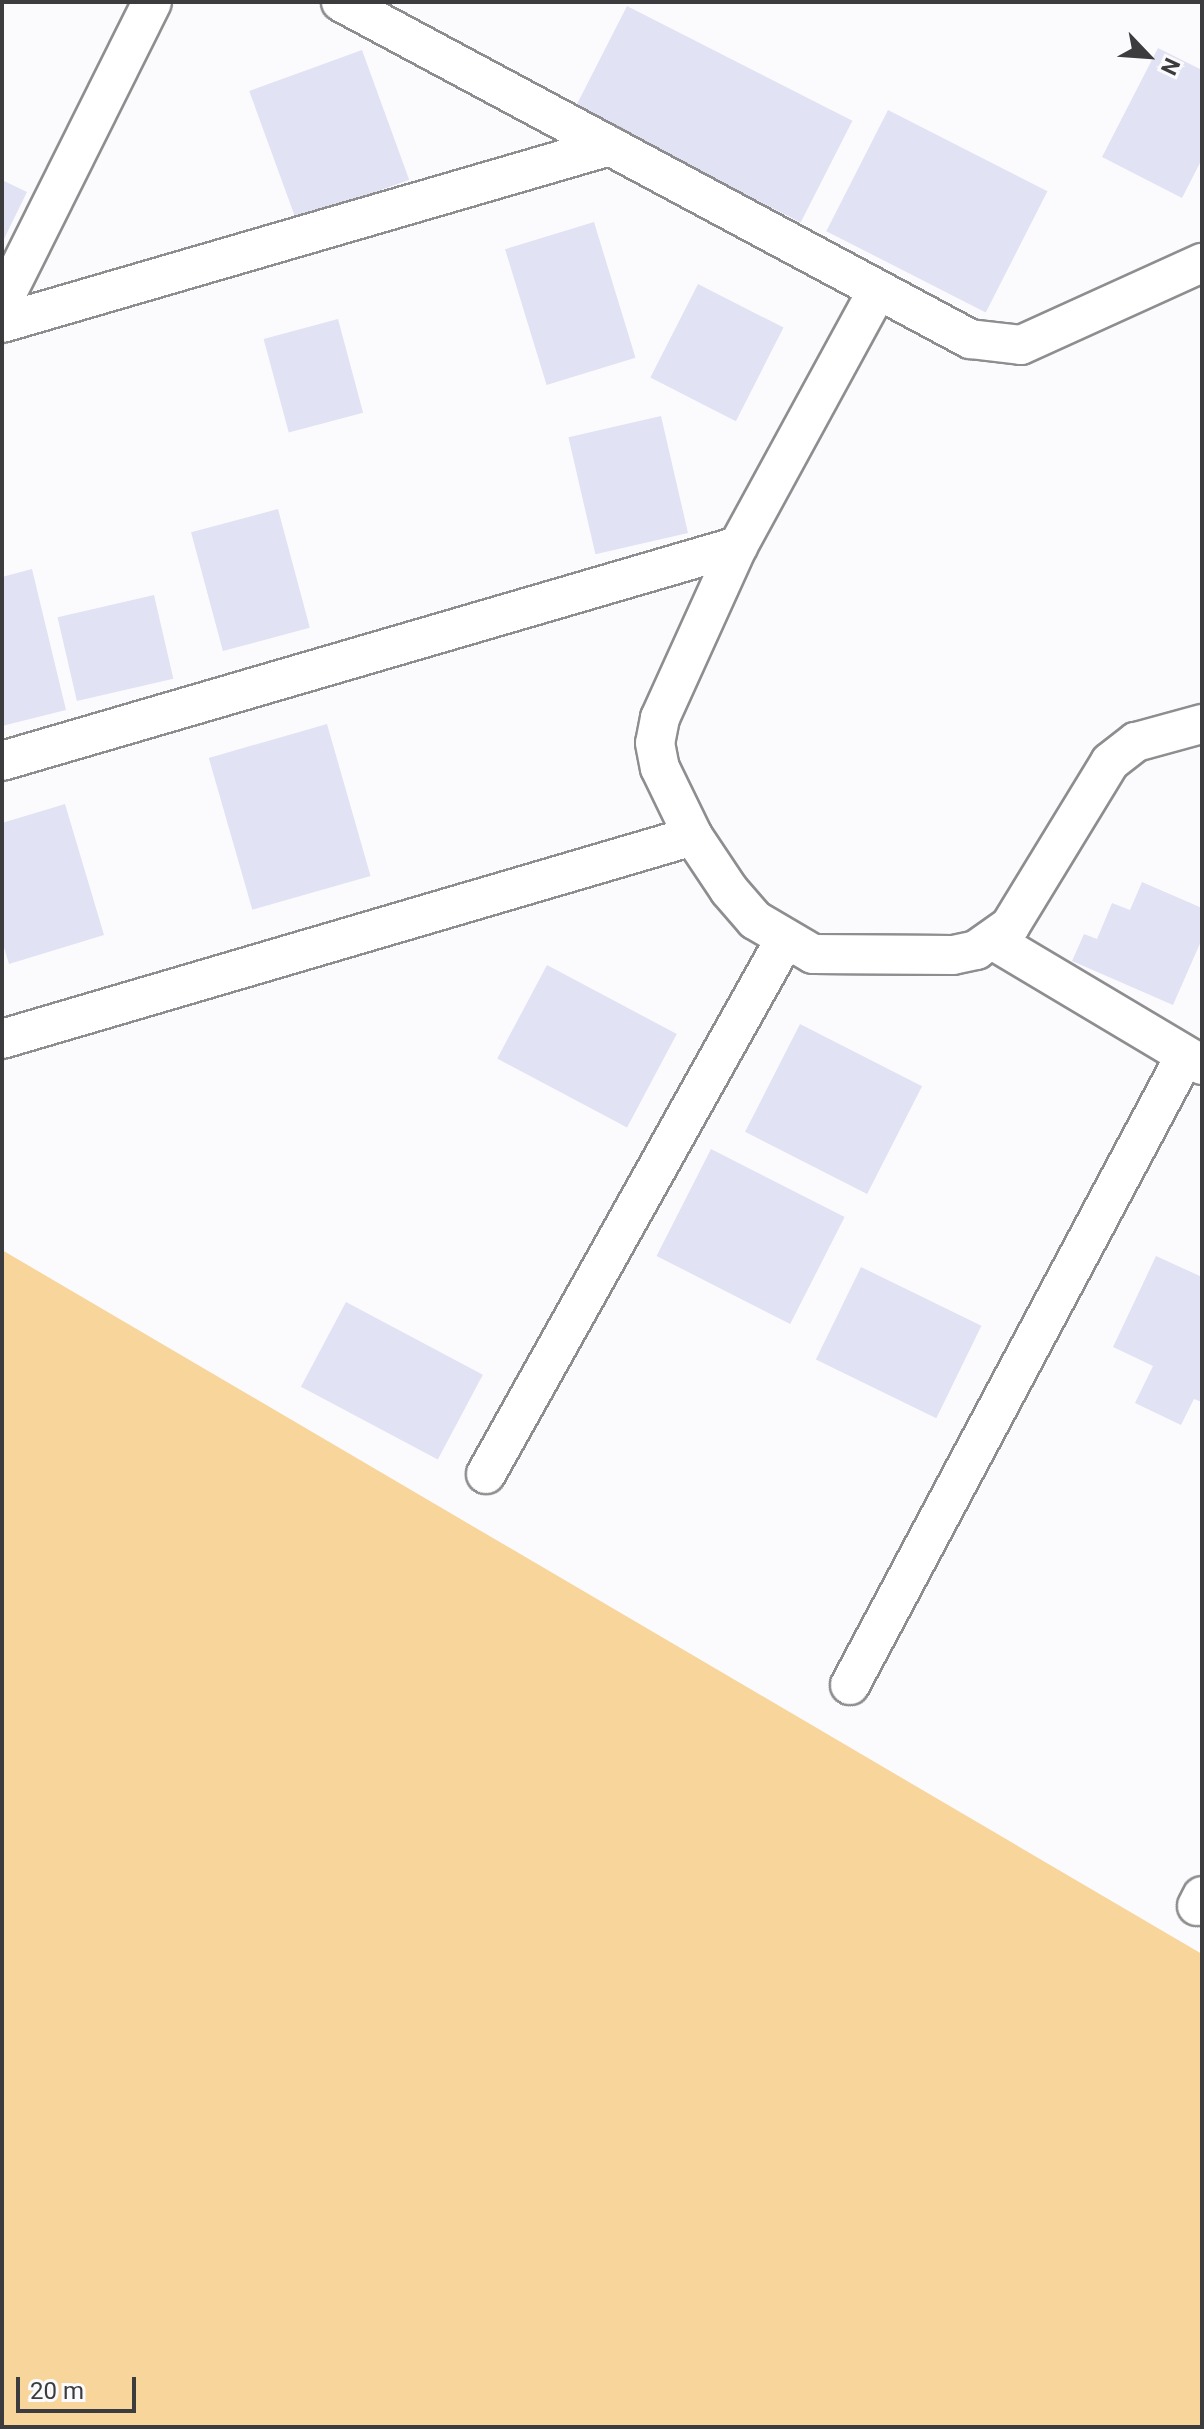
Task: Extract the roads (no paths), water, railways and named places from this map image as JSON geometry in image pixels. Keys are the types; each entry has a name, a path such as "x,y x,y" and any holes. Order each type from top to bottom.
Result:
{"street":[{"path":"2,303 152,2"},
{"path":"341,2 876,293 970,339 1021,345 1202,263"},
{"path":"2,323 610,146"},
{"path":"876,293 738,546 660,718 655,743 660,768 693,836 729,890 755,920 784,941 813,954 953,955 994,941 1010,926 1110,762 1136,742 1202,724"},
{"path":"2,761 738,546"},
{"path":"2,1039 693,836"},
{"path":"486,1474 784,941"},
{"path":"850,1685 1194,1061 994,941"}]}
